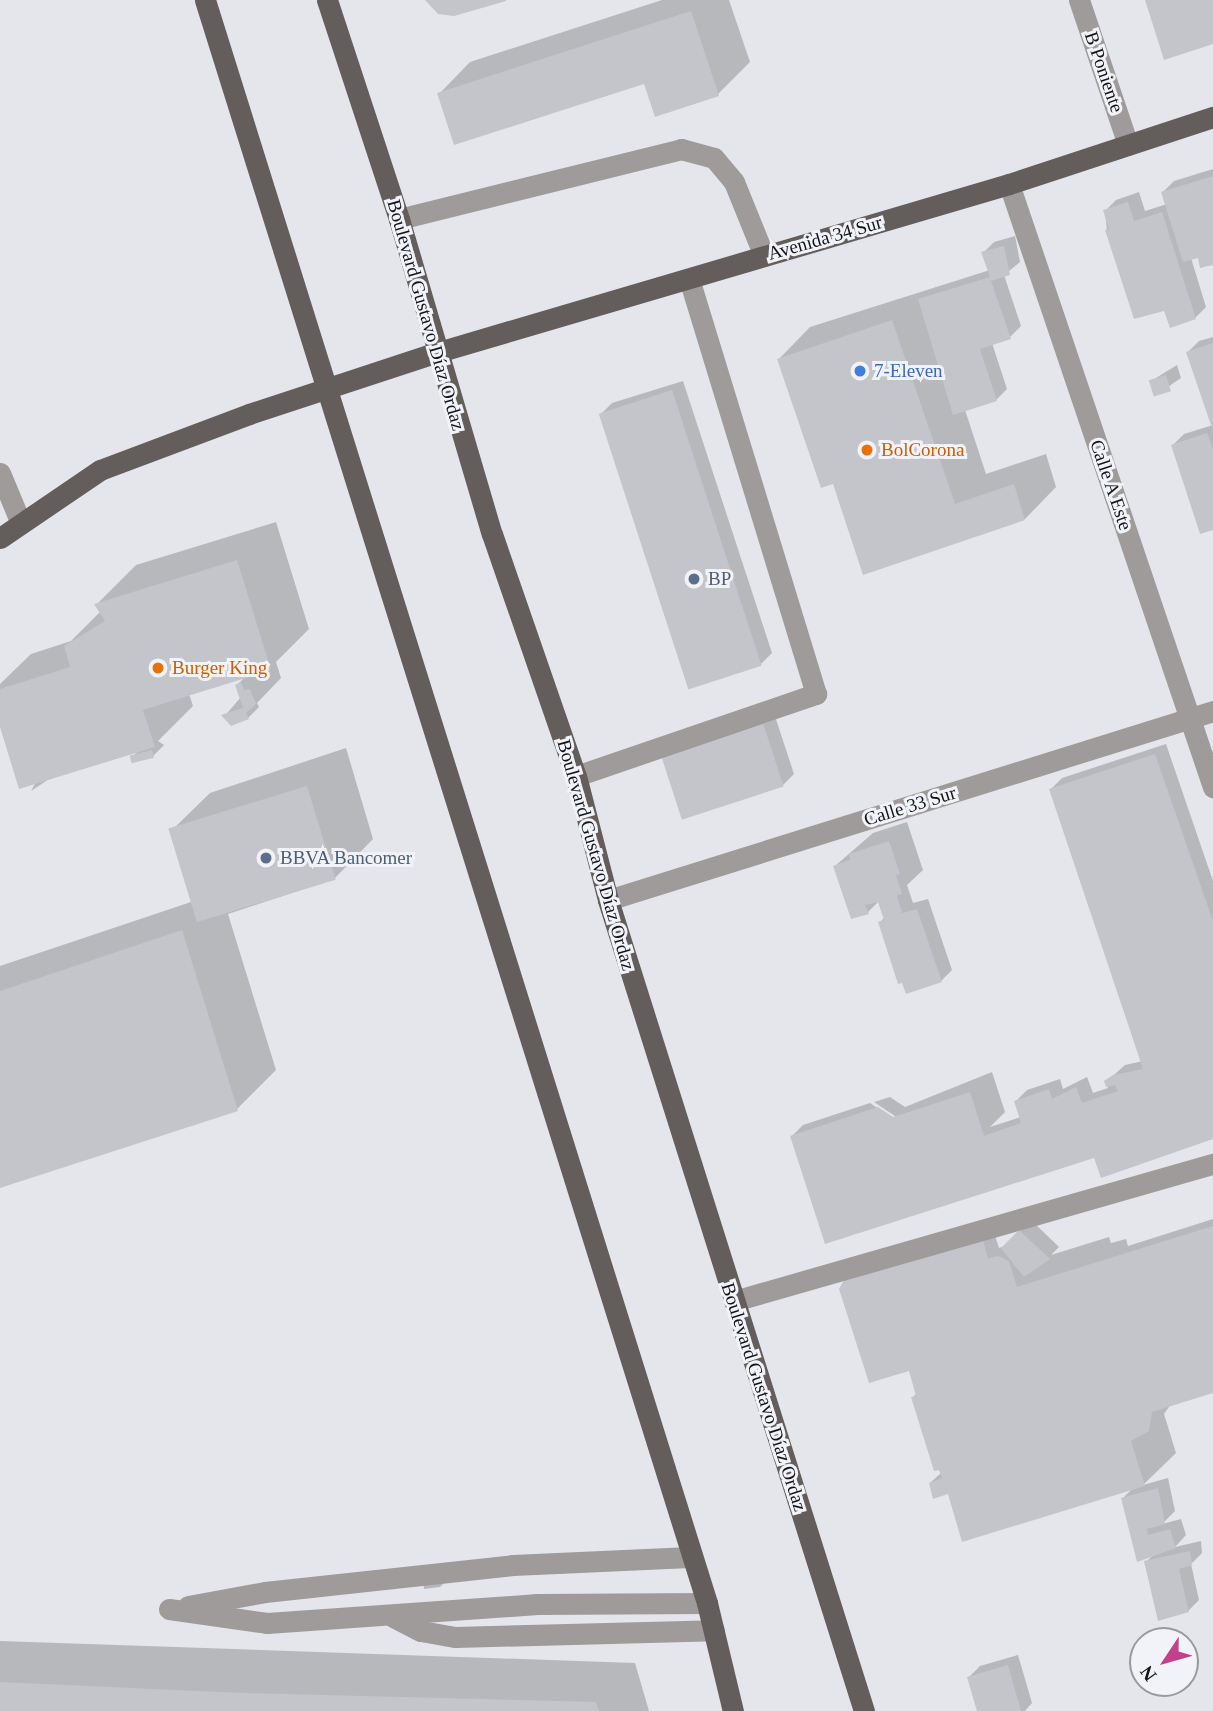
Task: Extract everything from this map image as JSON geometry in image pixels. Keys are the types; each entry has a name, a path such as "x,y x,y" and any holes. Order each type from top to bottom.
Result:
{"main road":[{"path":"205,0 330,389 690,1557 707,1603 733,1711"},
{"name":"Boulevard Gustavo Díaz Ordaz","path":"327,0 399,219 435,353 576,776 608,900 864,1711"},
{"name":"Avenida 34 Sur","path":"0,538 20,521 100,470 249,414 435,353 1009,184 1213,117"}],"street":[{"name":"B Poniente","path":"1079,0 1128,145"},
{"path":"399,219 681,149 714,158 734,182 764,256"},
{"name":"Calle A Este","path":"1009,184 1213,787"},
{"path":"576,776 817,694 689,279"},
{"path":"0,473 20,521"},
{"name":"Calle 33 Sur","path":"608,900 1213,711"},
{"path":"734,1301 1213,1164"},
{"path":"690,1557 513,1565 265,1592 169,1609 267,1623 393,1617 537,1604 707,1603"},
{"path":"393,1617 421,1631 455,1637 714,1630"}],"building":[{"path":"425,0 506,1 454,16 438,14"},
{"path":"1145,0 1213,0 1213,44 1164,60"},
{"path":"691,11 719,96 655,117 644,84 454,145 437,93"},
{"path":"1213,176 1213,265 1200,268 1198,258 1183,262 1161,192"},
{"path":"1128,202 1134,221 1162,212 1196,319 1170,328 1164,311 1134,319 1105,230 1109,229 1103,210"},
{"path":"1004,246 1010,275 991,281 1011,339 980,349 997,401 953,415 918,299 990,277 981,252"},
{"path":"892,320 955,504 1014,484 1025,520 863,575 833,484 821,488 777,359"},
{"path":"1213,343 1213,428 1212,428 1186,352"},
{"path":"1166,375 1171,391 1154,397 1149,380"},
{"name":"BP","path":"672,390 762,666 688,690 599,414"},
{"path":"1207,433 1213,450 1213,530 1200,534 1171,445"},
{"path":"237,560 271,670 143,710 155,747 19,789 0,727 0,689 70,667 64,646 105,621 94,604"},
{"path":"241,682 244,690 250,689 256,704 246,713 249,719 231,726 221,715 243,708 235,685"},
{"path":"762,720 784,787 682,820 660,753"},
{"path":"152,750 154,758 132,763 130,756"},
{"path":"1155,754 1213,921 1213,1139 1101,1178 1094,1158 825,1244 790,1136 878,1107 893,1117 970,1092 984,1136 1021,1123 1014,1101 1049,1089 1052,1099 1076,1087 1082,1103 1118,1091 1115,1085 1106,1087 1104,1081 1113,1075 1143,1069 1049,789"},
{"path":"307,786 336,880 197,922 168,828"},
{"path":"889,841 900,874 896,875 902,894 897,895 902,913 917,909 942,982 906,994 902,983 898,984 878,922 884,920 878,902 865,905 869,914 851,919 833,866 850,860 849,854"},
{"path":"182,930 238,1111 0,1188 0,991"},
{"path":"1213,1226 1213,1393 1152,1412 1149,1431 1131,1441 1145,1486 962,1542 948,1494 933,1499 929,1483 942,1478 939,1470 934,1471 911,1397 916,1396 909,1371 869,1383 839,1289 846,1276 983,1240 988,1258 998,1256 1009,1261 1017,1287"},
{"path":"1019,1230 1050,1259 1024,1277 1001,1248"},
{"path":"1158,1488 1165,1524 1147,1529 1148,1535 1170,1529 1176,1548 1137,1562 1121,1498"},
{"path":"1190,1551 1192,1565 1179,1569 1189,1612 1158,1621 1144,1561"},
{"path":"1008,1665 1021,1711 977,1711 967,1677"},
{"path":"0,1682 242,1693 596,1702 599,1711 0,1711"}],"place":[{"name":"7-Eleven","path":"860,371"},
{"name":"BolCorona","path":"867,450"},
{"name":"BP","path":"694,579"},
{"name":"Burger King","path":"158,668"},
{"name":"BBVA Bancomer","path":"266,858"}]}
